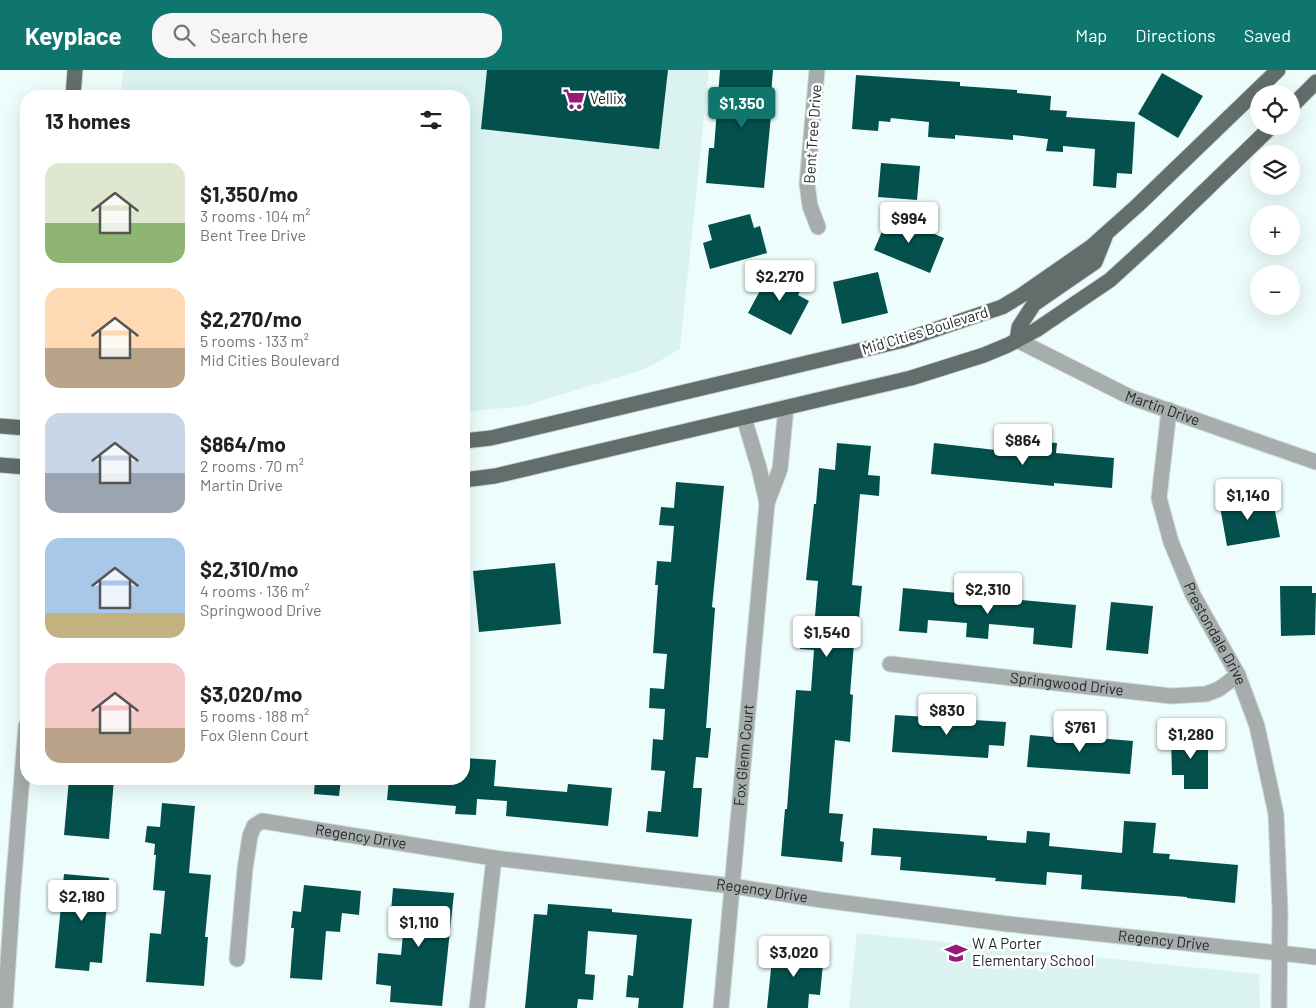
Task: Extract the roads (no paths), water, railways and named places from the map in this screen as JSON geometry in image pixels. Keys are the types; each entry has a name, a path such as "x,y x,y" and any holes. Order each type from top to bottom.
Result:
{"main road":[{"path":"73,90 75,70"},
{"name":"Mid Cities Boulevard","path":"470,440 491,438 904,340 1002,307 1091,247 1278,70"},
{"path":"1300,98 1316,82"},
{"path":"470,479 495,476 911,378 984,355 1036,330 1110,280 1263,135"},
{"path":"1017,340 1019,327 1034,304 1095,262 1107,233"},
{"path":"0,426 20,428"},
{"path":"0,465 20,467"}],"street":[{"name":"Bent Tree Drive","path":"817,70 807,184 810,206 818,227"},
{"name":"Martin Drive","path":"1017,340 1130,397 1316,462"},
{"name":"Fox Glenn Court","path":"721,1008 767,503 780,469 786,408"},
{"name":"Prestondale Drive","path":"1169,410 1159,498 1171,542 1193,595 1238,675 1257,726 1276,814 1280,953 1279,1008"},
{"name":"Fox Glenn Court","path":"744,418 767,503"},
{"name":"Springwood Drive","path":"890,664 1171,696 1206,694 1219,689 1238,675"},
{"path":"5,1008 21,785"},
{"name":"Regency Drive","path":"237,959 245,869 250,836 254,826 262,821 494,858 732,886 822,900 1008,924 1316,957"},
{"path":"477,1008 494,858"}],"place":[{"name":"Vellix","path":"574,99"},
{"name":"W A Porter Elementary School","path":"956,953"}]}
